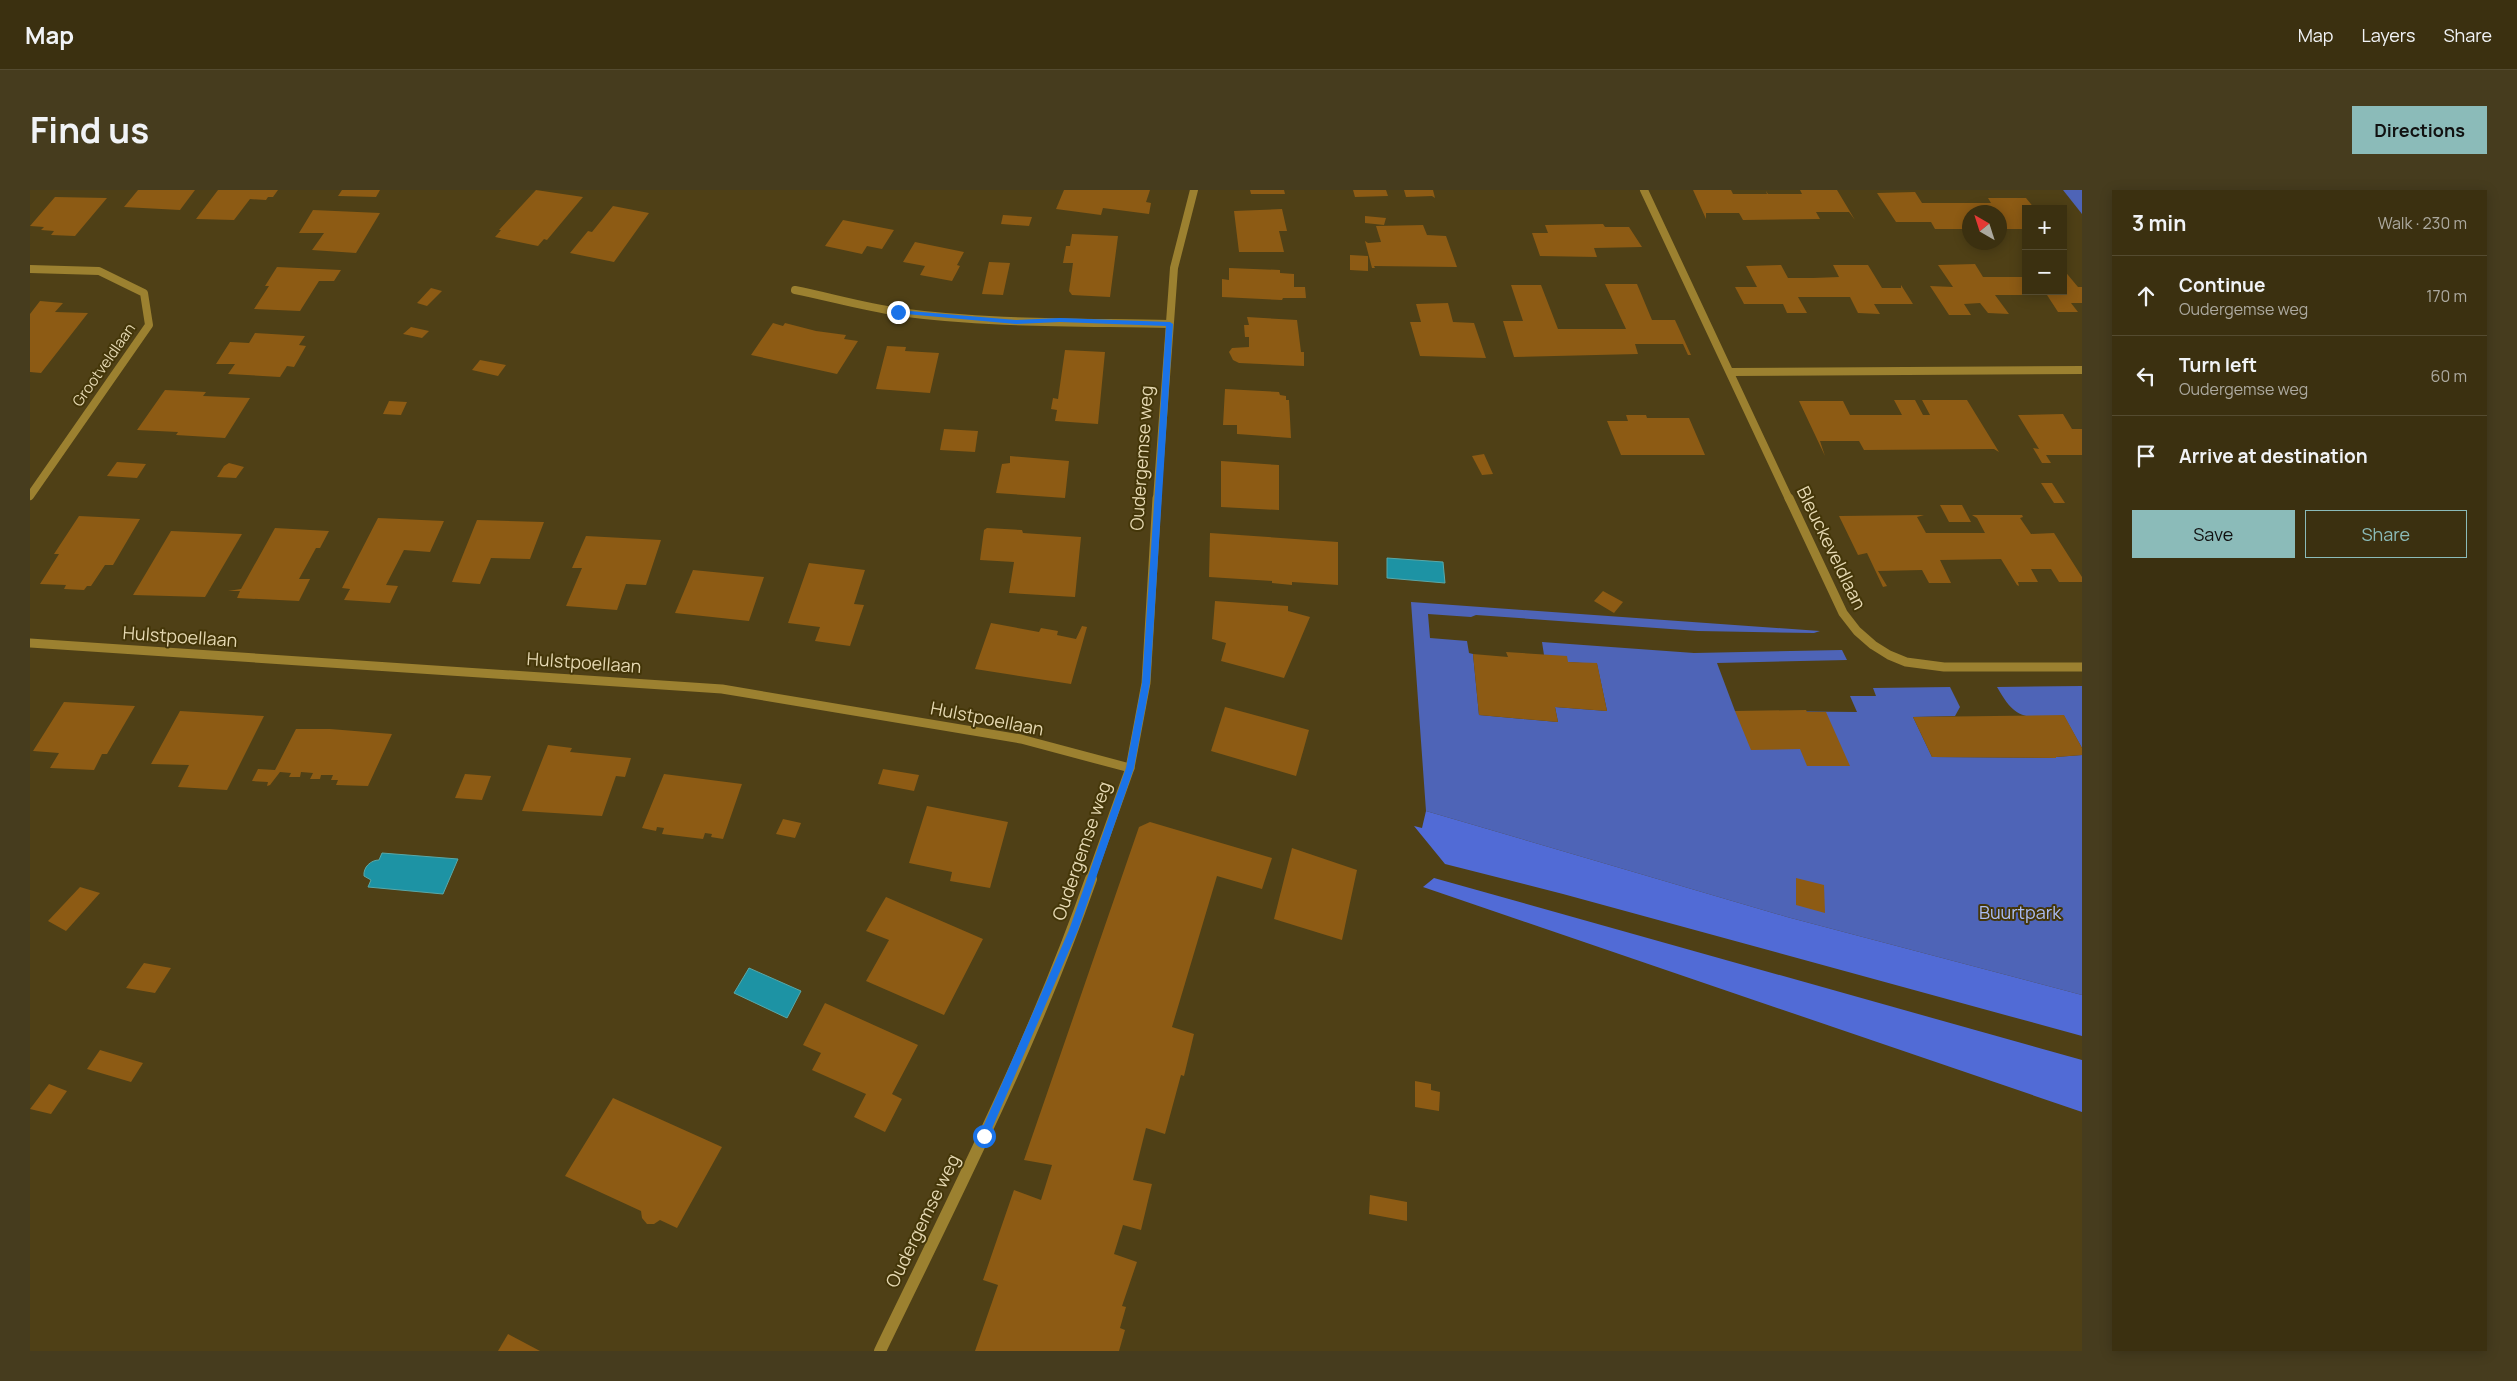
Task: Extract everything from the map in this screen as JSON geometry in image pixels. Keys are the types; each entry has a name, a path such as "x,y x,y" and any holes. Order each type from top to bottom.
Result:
{"street":[{"name":"Oudergemse weg","path":"880,1351 984,1136 1073,930 1130,768 1146,683 1174,268 1194,190"},
{"name":"Bleuckeveldlaan","path":"1644,190 1843,613 1861,637 1878,650 1912,665 1937,668 2082,667"},
{"name":"Grootveldlaan","path":"30,268 99,271 144,293 149,325 30,496"},
{"path":"795,290 898,312 1016,322 1060,320 1170,324"},
{"path":"1731,372 2082,370"},
{"name":"Hulstpoellaan","path":"30,643 722,688 1021,740 1130,768"}],"green space":[{"path":"2063,190 2082,190 2082,214"},
{"name":"Buurtpark","path":"1411,602 1820,631 1814,633 1698,631 1476,615 1471,617 1428,614 1430,638 1467,641 1469,653 1473,654 1479,715 1558,722 1555,707 1607,711 1597,664 1568,662 1544,655 1542,642 1694,653 1842,650 1847,660 1717,663 1735,711 1857,712 1850,696 1876,696 1873,688 1950,687 1960,707 1955,716 1913,717 1932,757 2056,758 2082,755 2082,995 1787,917 1426,811"},
{"path":"2082,686 2082,748 2064,716 2032,717 2017,712 2004,699 1997,687"}],"shaded area":[{"path":"1387,558 1443,562 1445,583 1387,578"},
{"path":"1426,811 1787,917 2082,995 2082,1036 1563,894 1445,864 1414,826 1422,828"},
{"path":"382,853 458,859 443,894 368,887 371,880 364,876 366,867 370,863 379,860"},
{"path":"1434,878 2082,1060 2082,1112 1423,887"},
{"path":"749,968 801,991 787,1018 734,993"}],"building":[{"path":"138,190 195,190 180,210 124,207"},
{"path":"218,190 278,190 273,197 268,197 266,200 250,199 234,220 196,219"},
{"path":"342,190 380,190 376,197 338,196"},
{"path":"536,190 583,197 547,240 544,239 538,246 495,237 501,230 499,230"},
{"path":"1064,190 1150,190 1146,202 1151,203 1149,214 1103,208 1101,215 1056,209"},
{"path":"1250,190 1284,190 1285,194 1251,194"},
{"path":"1353,190 1386,190 1388,196 1355,197"},
{"path":"1404,190 1433,190 1435,198 1432,196 1406,197"},
{"path":"1693,190 1731,190 1733,194 1767,194 1766,191 1768,194 1802,194 1800,190 1837,190 1855,220 1849,212 1816,212 1820,219 1743,220 1739,213 1706,213 1706,219"},
{"path":"1915,192 1922,203 1991,203 1988,198 2026,198 2032,205 2022,205 2022,229 2007,229 2007,205 1962,205 1962,229 1935,229 1931,222 1896,222 1877,193"},
{"path":"55,197 107,198 75,236 51,235 54,231 41,230 44,227 30,226"},
{"path":"613,206 649,213 614,262 570,253 588,231 592,232"},
{"path":"1282,209 1287,231 1279,231 1284,252 1239,252 1234,211"},
{"path":"313,210 380,213 356,253 312,250 324,233 299,233"},
{"path":"1003,215 1032,217 1029,226 1001,224"},
{"path":"1365,216 1386,218 1384,225 1365,223"},
{"path":"843,220 894,230 882,249 867,246 862,254 825,246"},
{"path":"1603,224 1605,227 1629,227 1642,247 1594,248 1597,257 1540,256 1532,233 1548,233 1545,225"},
{"path":"1423,225 1427,235 1446,236 1457,267 1374,266 1375,268 1372,268 1365,241 1368,243 1381,242 1376,226"},
{"path":"1072,234 1118,236 1110,297 1072,295 1069,291 1073,263 1063,263 1066,246 1070,246"},
{"path":"915,242 964,252 957,265 960,266 952,281 920,275 925,266 903,262"},
{"path":"1350,255 1368,256 1368,271 1350,270"},
{"path":"989,262 1010,263 1003,295 982,294"},
{"path":"1975,264 1983,277 2022,277 2022,295 1995,295 2009,314 1988,313 1980,303 1964,304 1971,315 1949,315 1930,286 1953,287 1938,265"},
{"path":"1781,265 1788,278 1813,278 1839,277 1833,265 1868,265 1882,288 1901,288 1901,285 1913,304 1874,304 1880,314 1858,313 1850,297 1798,297 1807,313 1787,313 1783,304 1744,304 1735,287 1757,287 1746,266"},
{"path":"277,267 341,270 334,281 319,281 300,311 254,309 269,286 265,286"},
{"path":"1229,268 1280,270 1280,273 1294,274 1294,287 1305,287 1306,298 1283,298 1282,300 1222,297 1222,279 1229,280"},
{"path":"2067,274 2078,287 2082,287 2082,303 2071,303 2078,312 2058,312 2047,295 2067,295"},
{"path":"1605,284 1637,284 1652,320 1675,320 1691,355 1688,355 1683,344 1635,344 1638,354 1514,357 1503,321 1523,321 1511,285 1541,285 1558,329 1626,329"},
{"path":"431,288 442,291 427,306 417,303"},
{"path":"40,301 63,303 55,312 88,313 41,373 30,372 30,314"},
{"path":"1448,303 1453,322 1474,323 1486,358 1420,356 1410,322 1421,322 1416,304"},
{"path":"1247,317 1297,320 1301,352 1304,352 1304,366 1239,363 1233,360 1229,352 1232,348 1249,347 1249,337 1245,337 1244,325 1249,325"},
{"path":"773,323 783,326 785,323 816,331 846,335 844,339 858,341 837,374 751,355"},
{"path":"411,327 429,331 422,338 403,334"},
{"path":"255,333 305,336 299,345 306,346 294,367 287,366 280,377 228,374 235,364 216,364 230,342 249,343"},
{"path":"887,346 906,347 905,351 939,353 930,393 876,389"},
{"path":"1065,350 1105,352 1098,424 1055,421 1057,410 1051,409 1053,398 1058,399"},
{"path":"480,360 506,365 498,376 472,370"},
{"path":"1225,389 1279,392 1280,395 1286,396 1286,400 1289,400 1291,438 1237,434 1237,425 1223,425"},
{"path":"165,390 206,392 203,396 250,398 225,438 176,435 178,432 137,430"},
{"path":"1894,400 1915,400 1923,415 1930,415 1922,400 1967,400 1999,452 1994,449 1864,450 1859,441 1820,441 1825,456 1799,401 1843,401 1850,415 1902,415"},
{"path":"389,401 407,402 401,415 383,414"},
{"path":"2063,414 2072,429 2082,429 2082,455 2046,455 2051,463 2042,463 2033,448 2039,449 2018,415"},
{"path":"1626,415 1646,415 1647,418 1689,418 1705,455 1621,455 1607,421 1628,421"},
{"path":"944,429 978,431 975,452 940,450"},
{"path":"1484,454 1493,474 1482,475 1472,456"},
{"path":"1010,456 1069,461 1065,498 996,493 1002,464 1010,463"},
{"path":"1221,461 1279,465 1279,510 1221,507"},
{"path":"117,462 146,464 137,478 107,476"},
{"path":"229,463 244,467 236,478 217,477 224,466"},
{"path":"2041,483 2052,483 2065,503 2054,503"},
{"path":"1940,505 1962,505 1971,522 1949,522"},
{"path":"1924,515 1917,517 1926,533 1985,533 1977,518 1972,515 2022,515 2023,517 2020,518 2031,534 2054,533 2082,577 2082,582 2059,582 2051,569 2031,569 2038,582 2018,582 2019,586 2001,559 1940,560 1951,583 1929,583 1922,570 1878,571 1887,586 1883,587 1867,553 1858,555 1839,516"},
{"path":"79,516 140,519 113,565 105,565 91,586 87,586 84,590 64,589 66,585 40,584 59,554 54,554"},
{"path":"378,518 444,521 430,552 404,550 386,585 398,586 390,603 344,600 350,589 342,588"},
{"path":"477,520 544,522 530,559 491,558 480,584 452,582"},
{"path":"275,528 329,531 320,548 316,548 299,579 310,579 299,601 237,598 240,591 228,591 241,589"},
{"path":"987,528 1022,530 1023,533 1081,537 1075,597 1009,593 1014,562 980,560 984,530"},
{"path":"171,531 242,534 205,597 133,595"},
{"path":"1210,533 1338,542 1338,585 1292,582 1292,585 1272,583 1272,581 1209,577"},
{"path":"586,536 661,540 646,585 626,584 617,610 566,606 582,568 572,568"},
{"path":"809,563 865,570 854,604 864,605 850,646 815,641 820,627 788,623"},
{"path":"693,570 764,577 749,621 675,613"},
{"path":"1603,591 1623,602 1614,613 1594,601"},
{"path":"1215,601 1288,606 1288,611 1310,617 1284,678 1221,661 1226,643 1212,639"},
{"path":"991,623 1039,632 1041,628 1058,631 1057,635 1076,639 1082,626 1087,627 1071,684 975,669"},
{"path":"1506,652 1567,656 1568,662 1597,663 1607,711 1555,707 1558,722 1479,715 1473,654 1508,657"},
{"path":"64,702 135,706 107,754 102,754 94,770 50,768 59,753 33,751"},
{"path":"1225,707 1309,730 1296,776 1211,751"},
{"path":"1806,710 1807,712 1826,712 1850,766 1807,766 1800,749 1751,750 1735,711"},
{"path":"180,711 264,716 227,790 178,787 189,765 151,764"},
{"path":"2064,715 2082,748 2082,755 2056,758 1932,757 1913,717"},
{"path":"296,729 330,729 392,734 368,786 336,785 338,780 331,780 333,775 321,775 320,779 310,779 313,773 301,772 300,777 289,777 291,773 280,772 270,785 267,786 268,782 252,781 258,769 275,770"},
{"path":"548,745 572,748 570,752 631,758 625,777 616,776 602,816 522,811"},
{"path":"883,769 919,775 914,791 878,784"},
{"path":"465,774 491,776 482,800 455,798"},
{"path":"664,774 742,784 723,839 711,837 712,834 705,833 703,839 662,834 664,828 657,827 656,831 642,828"},
{"path":"927,806 1008,822 990,888 950,881 952,872 909,863"},
{"path":"783,819 801,823 795,838 776,834"},
{"path":"1150,822 1272,858 1262,889 1217,876 1172,1027 1194,1034 1184,1076 1181,1075 1165,1134 1146,1128 1133,1180 1152,1184 1141,1230 1123,1225 1114,1254 1137,1262 1122,1306 1126,1307 1120,1328 1125,1330 1119,1351 975,1351 998,1285 983,1280 1014,1190 1041,1200 1052,1165 1024,1160 1139,827"},
{"path":"1292,848 1357,870 1342,940 1274,919"},
{"path":"1796,878 1824,885 1825,913 1796,905"},
{"path":"80,887 100,893 66,931 48,921"},
{"path":"886,897 983,939 944,1015 866,981 889,940 866,931"},
{"path":"144,963 171,968 155,993 126,988"},
{"path":"825,1003 918,1045 892,1094 902,1099 885,1132 854,1117 866,1094 812,1070 821,1053 803,1045"},
{"path":"100,1050 143,1063 131,1082 87,1069"},
{"path":"1415,1081 1431,1084 1431,1090 1440,1092 1439,1111 1415,1107"},
{"path":"49,1084 67,1091 51,1114 30,1109"},
{"path":"613,1098 722,1147 677,1228 660,1220 654,1224 647,1224 642,1218 641,1211 565,1176"},
{"path":"1370,1195 1407,1202 1407,1221 1369,1214"},
{"path":"508,1334 540,1351 498,1351"}],"route":[{"path":"898,312 1016,322 1060,320 1170,324 1161,431 1146,683 1130,768 1073,930 984,1136"}]}
